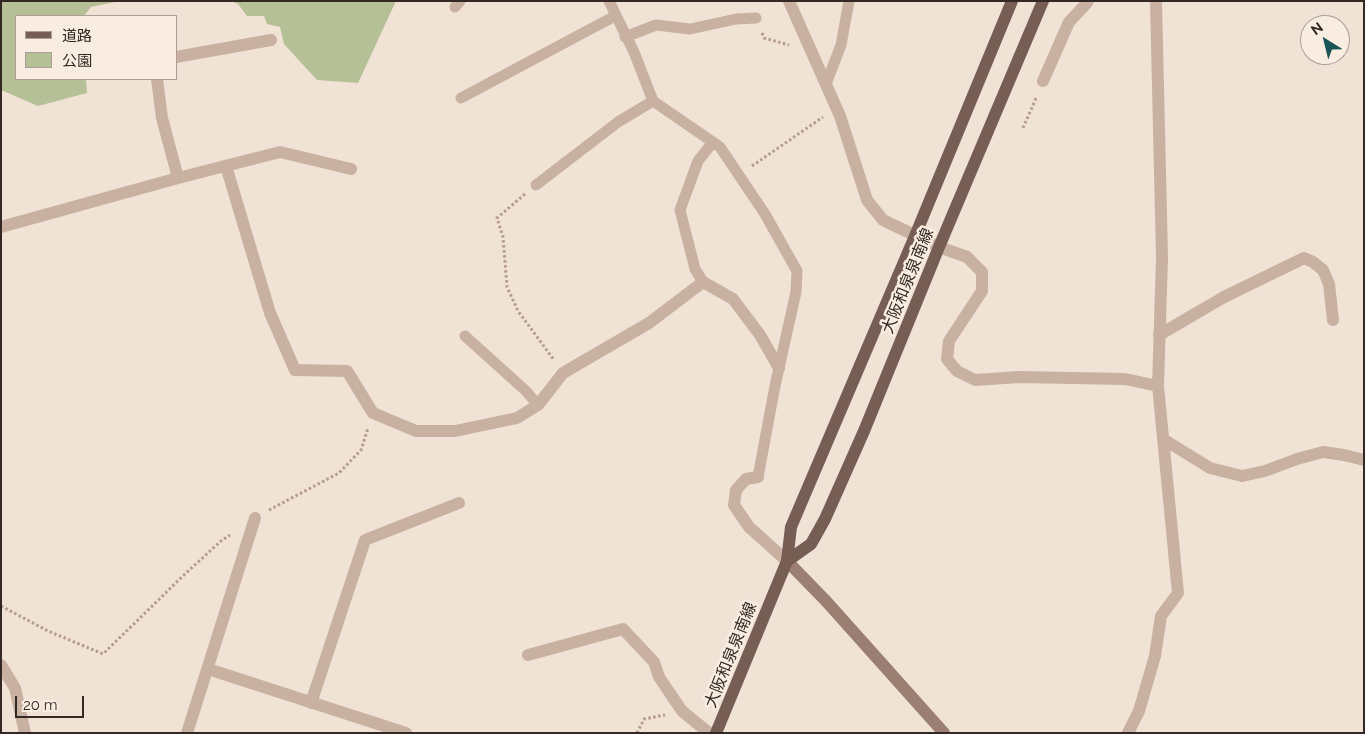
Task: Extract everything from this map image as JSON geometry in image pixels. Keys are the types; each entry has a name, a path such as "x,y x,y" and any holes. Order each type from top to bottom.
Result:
{"main road":[{"name":"大阪和泉泉南線","path":"716,733 787,561 791,527 915,236 1012,1"},
{"name":"大阪和泉泉南線","path":"787,561 810,544 825,519 864,431 939,247 1044,1"}],"street":[{"path":"789,1 840,116 867,200 883,220 939,247 967,257 982,272 982,291 949,341 947,359 957,371 975,380 1019,377 1125,379 1158,386"},
{"path":"1043,81 1069,22 1088,1"},
{"path":"1128,733 1139,711 1155,656 1161,616 1178,593 1158,386 1162,258 1156,1"},
{"path":"178,57 271,40"},
{"path":"157,80 162,118 178,178"},
{"path":"1,227 280,152 351,169"},
{"path":"226,166 270,313 294,370 347,371 373,413 416,430 455,431 517,418 538,405 563,373 649,323 703,282 733,299 760,335 779,368"},
{"path":"1159,335 1224,297 1304,258 1323,270 1329,284 1333,320"},
{"path":"1163,439 1210,468 1242,476 1265,471 1323,452 1344,454 1364,460"},
{"path":"758,477 746,479 736,490 734,505 749,528 787,561 826,601 944,733"},
{"path":"311,703 364,540 459,503"},
{"path":"187,733 254,518"},
{"path":"528,654 623,629 654,662 659,677 682,711 709,733"},
{"path":"1,665 16,688 25,733"},
{"path":"208,669 406,733"}],"lane":[{"path":"609,1 634,52 653,101 720,147 765,214 798,271 796,292 758,477"},
{"path":"826,84 841,45 850,1"},
{"path":"461,98 615,16"},
{"path":"625,36 656,25 690,29 736,19 756,18"},
{"path":"536,185 618,122 653,101"},
{"path":"703,282 695,269 680,210 698,161 713,142"},
{"path":"465,336 526,391 538,405"}],"path":[{"path":"756,18 764,38 812,52"},
{"path":"1023,128 1043,81"},
{"path":"739,175 823,117 840,116"},
{"path":"536,185 497,218 503,237 507,287 518,311 563,373"},
{"path":"1,606 48,631 103,654 221,541 254,518 339,473 361,450 373,413"},
{"path":"637,733 644,719 682,711"}],"green space":[{"path":"1,1 120,1 91,7 85,15 15,15 15,80 86,80 87,93 38,106 1,90"},
{"path":"231,1 396,1 358,83 317,80 284,44 280,27 267,24 264,16 247,16 238,4"}]}
